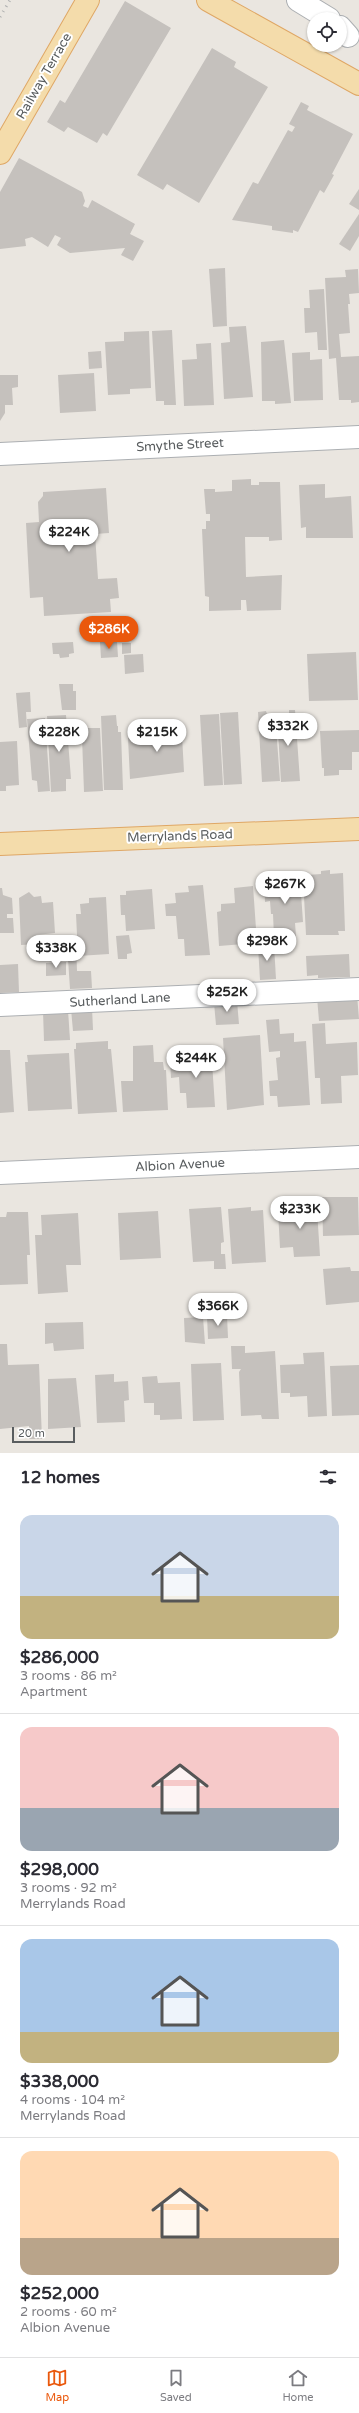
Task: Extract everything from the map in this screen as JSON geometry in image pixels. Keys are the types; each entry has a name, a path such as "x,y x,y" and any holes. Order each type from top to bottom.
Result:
{"main road":[{"name":"Railway Terrace","path":"0,153 88,0"},
{"path":"208,0 359,84"},
{"name":"Merrylands Road","path":"0,844 359,829"}],"street":[{"path":"298,0 318,12"},
{"name":"Smythe Street","path":"0,454 359,437"},
{"name":"Sutherland Lane","path":"0,1005 359,988"},
{"name":"Albion Avenue","path":"0,1173 359,1157"}],"building":[{"path":"125,1 171,28 107,136 103,133 97,143 68,127 64,132 47,122 60,100 65,103"},
{"path":"212,48 236,62 234,67 268,87 199,203 167,184 163,190 137,175"},
{"path":"301,102 309,106 307,110 353,134 332,174 334,175 324,193 320,190 298,232 293,230 293,233 272,230 272,226 232,220 253,182 258,184 288,130 292,132 295,127 289,124"},
{"path":"19,158 82,192 85,201 83,206 88,208 92,200 135,224 130,234 144,241 133,261 121,255 125,248 70,253 57,245 61,238 55,235 48,247 32,237 25,239 26,246 0,249 0,192"},
{"path":"359,189 359,210 349,204"},
{"path":"359,214 359,236 350,251 339,244"},
{"path":"225,268 227,326 213,327 209,269"},
{"path":"358,269 359,293 349,294 350,304 348,304 350,333 339,334 341,357 359,356 359,402 351,403 351,400 339,400 336,358 329,359 325,278 346,277 345,270"},
{"path":"324,289 327,350 318,350 317,332 305,333 304,308 310,308 309,290"},
{"path":"246,326 253,397 224,399 221,343 230,342 229,327"},
{"path":"172,330 176,405 164,405 164,401 156,401 152,331"},
{"path":"149,331 151,388 130,389 130,394 108,395 105,342 124,341 124,332"},
{"path":"284,340 291,403 275,404 275,401 262,401 261,342"},
{"path":"211,343 214,405 184,406 182,360 197,359 196,344"},
{"path":"101,351 102,368 89,369 88,352"},
{"path":"310,352 310,360 322,359 323,400 294,401 292,353"},
{"path":"94,373 96,411 60,413 58,375"},
{"path":"0,375 18,375 18,387 12,388 13,405 5,405 5,413 0,421"},
{"path":"251,479 251,485 259,485 259,482 280,482 282,540 269,541 269,537 245,537 246,577 282,575 281,610 247,611 246,600 241,600 241,610 209,611 209,597 205,596 202,529 206,529 206,521 210,521 210,514 206,514 204,489 215,489 215,492 232,491 232,480"},
{"path":"325,484 325,498 351,496 353,538 306,538 306,527 301,528 299,485"},
{"path":"106,488 109,533 95,534 98,579 117,578 119,598 110,599 111,612 44,616 43,597 30,598 26,523 39,522 38,502 43,496 43,492"},
{"path":"117,641 118,657 101,658 100,642"},
{"path":"73,642 74,653 69,654 69,657 60,658 59,654 53,654 52,643"},
{"path":"122,643 131,643 131,653 122,654"},
{"path":"356,652 358,700 309,701 307,654"},
{"path":"143,654 144,672 125,674 124,655"},
{"path":"59,684 73,684 73,691 76,691 76,710 62,710"},
{"path":"30,692 31,712 26,712 27,727 19,728 16,693"},
{"path":"289,710 295,710 300,781 281,782 277,714 289,714"},
{"path":"266,711 267,714 275,713 280,781 262,782 258,712"},
{"path":"238,712 242,784 224,785 220,713"},
{"path":"219,714 223,785 204,786 200,715"},
{"path":"66,715 71,779 66,779 66,791 51,792 47,716"},
{"path":"116,715 118,732 121,732 123,790 104,790 101,716"},
{"path":"45,718 50,791 38,792 37,781 32,780 27,719"},
{"path":"177,721 178,735 182,735 184,772 130,779 128,738 149,736 149,732 164,731 163,722"},
{"path":"84,728 100,728 103,791 84,792 82,737 84,736"},
{"path":"359,730 359,752 352,752 352,770 339,770 339,775 324,776 324,768 322,768 320,731"},
{"path":"17,741 19,785 6,786 6,791 0,791 0,742"},
{"path":"330,870 330,874 343,873 345,931 338,931 339,935 306,935 304,896 308,895 307,875 321,874 321,871"},
{"path":"300,879 303,922 295,923 296,936 274,937 273,914 271,914 270,901 265,902 264,881"},
{"path":"203,885 210,955 185,956 184,939 178,939 176,916 166,916 165,904 176,903 175,893 189,892 188,886"},
{"path":"253,886 257,943 219,946 217,912 221,911 221,904 235,903 234,888"},
{"path":"0,888 2,888 3,895 12,898 13,914 7,914 7,918 13,918 14,933 0,933"},
{"path":"152,889 155,929 126,931 125,915 121,915 120,895 126,895 126,891"},
{"path":"29,892 34,897 41,896 42,903 53,902 55,933 36,935 37,944 21,945 19,898"},
{"path":"106,897 109,954 78,956 76,914 81,914 80,904 89,903 89,898"},
{"path":"129,935 132,953 127,954 127,959 118,959 116,936"},
{"path":"65,941 66,960 53,961 52,942"},
{"path":"76,943 77,971 91,971 92,988 70,989 67,944"},
{"path":"274,945 276,979 260,980 258,946"},
{"path":"349,954 350,977 318,978 318,975 307,976 306,956"},
{"path":"66,962 66,975 46,976 46,963"},
{"path":"18,964 19,992 0,993 0,965"},
{"path":"357,995 359,1019 319,1021 317,997"},
{"path":"237,1001 239,1024 216,1025 214,1003"},
{"path":"92,1007 93,1030 73,1031 71,1009"},
{"path":"68,1010 70,1040 44,1041 43,1011"},
{"path":"279,1019 280,1034 294,1033 294,1042 306,1041 310,1105 278,1107 277,1096 270,1096 269,1081 278,1080 276,1058 280,1057 280,1051 269,1052 266,1020"},
{"path":"325,1023 326,1044 357,1042 358,1075 341,1076 342,1103 321,1104 320,1078 315,1078 312,1024"},
{"path":"260,1035 264,1105 227,1110 223,1038"},
{"path":"108,1041 108,1049 111,1049 117,1112 78,1114 74,1049 76,1049 76,1043"},
{"path":"153,1045 154,1062 163,1062 164,1070 166,1070 168,1110 123,1112 121,1081 133,1081 133,1046"},
{"path":"0,1050 10,1050 14,1112 0,1113"},
{"path":"215,1051 215,1062 212,1062 215,1107 187,1108 186,1093 180,1093 179,1077 171,1078 170,1061 190,1059 189,1052"},
{"path":"69,1053 72,1109 28,1111 25,1062 28,1062 27,1055"},
{"path":"322,1197 358,1197 359,1235 323,1236"},
{"path":"314,1202 315,1209 317,1210 320,1256 294,1257 293,1247 280,1248 278,1211 292,1208 291,1203"},
{"path":"221,1207 224,1242 221,1243 221,1254 225,1254 226,1269 214,1269 214,1261 193,1262 189,1209"},
{"path":"251,1207 251,1211 263,1210 266,1262 232,1264 228,1209"},
{"path":"158,1211 161,1258 120,1260 118,1213"},
{"path":"7,1212 28,1212 30,1255 27,1255 28,1284 0,1285 0,1217 6,1217"},
{"path":"78,1213 81,1265 66,1265 68,1292 38,1294 35,1235 42,1235 41,1215"},
{"path":"350,1267 351,1271 359,1271 359,1302 326,1305 323,1269"},
{"path":"227,1315 228,1338 208,1339 207,1316"},
{"path":"203,1317 205,1344 185,1342 184,1318"},
{"path":"83,1322 84,1349 54,1351 53,1343 45,1344 45,1323"},
{"path":"0,1344 7,1344 8,1365 39,1364 42,1439 29,1439 29,1426 0,1429"},
{"path":"231,1346 245,1346 245,1353 275,1351 279,1419 262,1419 261,1415 241,1416 239,1372 241,1369 232,1369"},
{"path":"324,1352 327,1416 308,1417 307,1396 290,1397 290,1393 281,1393 280,1365 304,1364 303,1353"},
{"path":"221,1363 224,1420 193,1421 191,1364"},
{"path":"359,1365 359,1415 332,1416 330,1366"},
{"path":"114,1374 114,1382 128,1381 129,1400 124,1401 125,1422 97,1423 95,1375"},
{"path":"157,1376 158,1383 180,1382 182,1419 160,1420 160,1415 154,1415 154,1403 144,1403 142,1377"},
{"path":"76,1378 81,1427 48,1429 48,1379"}],"railway":[{"path":"0,17 10,0"}]}
